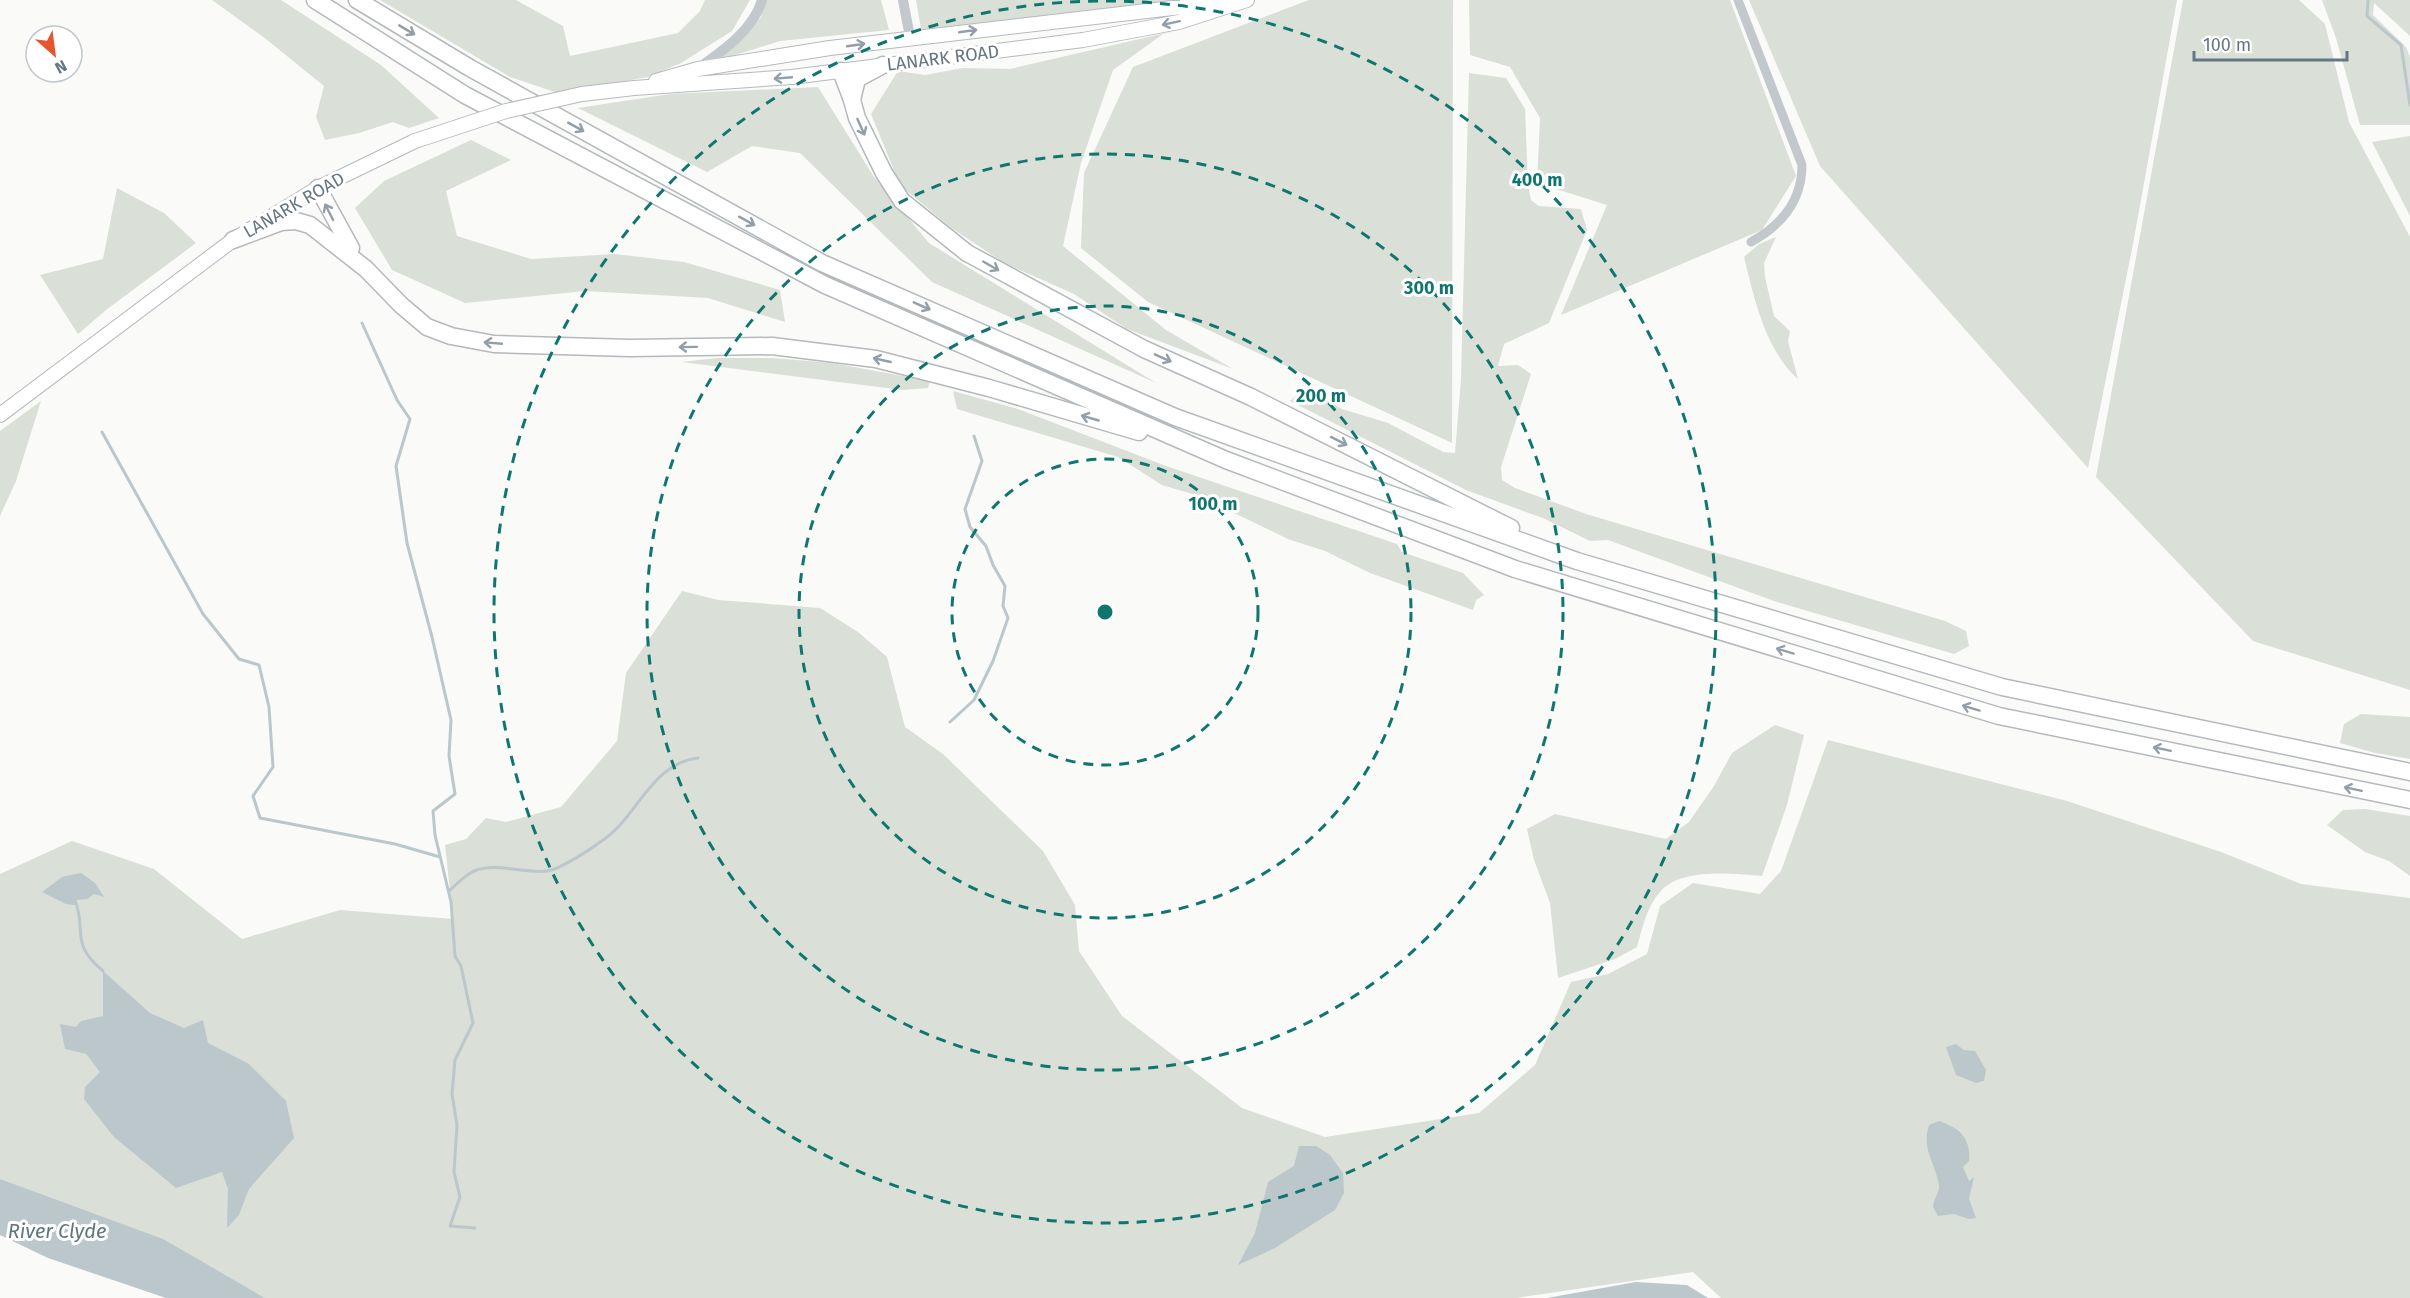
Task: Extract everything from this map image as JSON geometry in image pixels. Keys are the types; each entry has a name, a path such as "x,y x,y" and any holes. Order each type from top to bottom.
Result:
{"highway":[{"path":"315,0 465,94 825,285 1206,452 1515,569 1999,716 2410,800"},
{"path":"357,0 470,68 822,263 1175,417 1576,561 2002,687 2410,772"},
{"path":"852,100 857,79 883,65"},
{"path":"841,71 875,158 902,201 967,253 1144,350 1251,397 1576,561"},
{"path":"318,188 341,234 366,269"},
{"path":"233,240 263,227 296,221 310,225 325,234 366,269 401,305 427,327 451,336 494,344 619,348 772,346 876,359 990,388 1206,452"}],"main road":[{"name":"LANARK ROAD","path":"634,88 698,69 910,37 1182,7 1224,0"},
{"name":"LANARK ROAD","path":"0,415 233,240 318,188 415,141 506,111 582,94 841,71 1083,40 1179,22 1247,0"},
{"path":"900,62 910,37"},
{"path":"720,66 830,57 841,71"}],"street":[{"path":"698,69 733,43 758,12 762,0"},
{"path":"903,0 910,37"},
{"path":"1738,0 1802,165 1802,184 1786,215 1764,235 1751,242"}],"shaded area":[{"path":"212,0 281,0 381,65 439,118 409,128 393,122 359,133 325,140 316,117 324,86 266,39"},
{"path":"380,0 516,0 563,26 570,56 678,33 700,11 705,0 750,0 732,31 681,63 648,77 558,93 510,77"},
{"path":"764,0 881,0 889,30 780,41 716,61 761,17"},
{"path":"916,0 1200,0 1130,15 921,29"},
{"path":"1309,0 1453,0 1452,443 1148,302 1081,248 1084,173 1133,67"},
{"path":"1469,0 1730,0 1796,176 1762,230 1561,315 1607,205 1537,183 1540,118 1510,67 1470,55"},
{"path":"1749,0 2177,0 2133,244 2088,468 1820,166"},
{"path":"2183,0 2299,0 2325,24 2349,122 2410,237 2410,690 2253,641 2096,477"},
{"path":"2322,0 2410,0 2410,36 2374,3 2373,15 2406,47 2410,57 2410,125 2360,125 2336,38"},
{"path":"1183,29 1163,34 1113,70 1081,163 1063,246 1166,330 1233,369 1127,329 1074,294 1004,263 950,227 900,185 871,114 898,71 925,75 963,68 1010,69"},
{"path":"1469,73 1506,78 1525,109 1528,186 1531,200 1539,206 1581,209 1587,230 1549,323 1504,344 1498,366 1518,365 1531,374 1501,467 1502,480 1515,488 1586,514 1945,621 1966,631 1969,646 1954,654 1774,601 1608,540 1590,541 1545,519 1466,490 1290,401 1299,393 1317,395 1342,409 1388,423 1443,452 1455,453 1461,379"},
{"path":"818,87 874,177 929,243 1156,383 932,282 800,153 752,146 707,172 578,108 670,94"},
{"path":"2410,136 2410,216 2372,142"},
{"path":"471,140 511,160 446,191 457,236 531,259 615,254 684,262 780,290 785,322 708,298 585,291 465,303 392,270 355,208 384,181"},
{"path":"117,188 164,213 196,243 106,310 78,334 40,275 103,259"},
{"path":"1776,237 1764,263 1765,277 1774,316 1790,331 1788,341 1798,379 1777,353 1769,338 1757,306 1744,257 1759,244"},
{"path":"717,358 772,358 832,363 930,381 928,388 902,390 682,362"},
{"path":"953,391 1018,409 1166,466 1397,544 1402,552 1463,573 1484,595 1476,600 1473,610 1370,573 1325,551 1288,539 1199,496 1162,485 1118,457 957,409"},
{"path":"41,401 16,481 0,516 0,431"},
{"path":"682,591 718,600 820,608 858,632 887,657 905,727 943,754 1043,851 1075,905 1079,951 1122,1016 1242,1108 1325,1137 1479,1113 1535,1065 1571,982 1608,974 1647,954 1660,906 1693,883 1760,894 1781,871 1828,740 2067,801 2221,852 2301,884 2410,898 2410,1298 1721,1298 1693,1272 1516,1298 265,1298 153,1236 0,1181 0,874 72,841 154,869 242,939 340,910 453,919 445,845 466,839 486,818 506,822 561,807 617,741 626,673"},
{"path":"2361,714 2410,717 2410,759 2375,753 2340,743 2344,724"},
{"path":"1775,725 1804,735 1787,805 1762,876 1694,875 1669,884 1655,898 1637,947 1615,959 1558,978 1550,903 1534,860 1527,829 1555,814 1666,839 1689,822 1714,786 1732,753"},
{"path":"2365,809 2410,816 2410,876 2389,861 2365,852 2327,825 2343,810"}],"water":[{"path":"81,873 95,883 104,897 94,894 87,899 75,900 75,905 66,904 42,892 62,877"},
{"path":"103,971 150,1013 184,1028 203,1020 208,1043 249,1064 286,1101 294,1138 249,1189 239,1215 227,1228 228,1189 222,1172 176,1188 114,1137 84,1099 85,1087 100,1072 86,1054 65,1049 60,1024 76,1027 81,1021 103,1016"},
{"path":"1956,1044 1964,1050 1975,1051 1986,1070 1984,1081 1976,1083 1956,1075 1946,1047"},
{"path":"1939,1121 1953,1127 1966,1140 1969,1161 1963,1167 1969,1181 1974,1177 1969,1199 1976,1218 1969,1219 1954,1214 1938,1216 1933,1207 1939,1185 1928,1148 1927,1134 1929,1125"},
{"path":"1299,1146 1316,1146 1330,1155 1343,1173 1344,1193 1335,1210 1275,1248 1238,1265 1255,1233 1268,1182 1294,1166"},
{"name":"River Clyde","path":"0,1179 163,1239 265,1298 166,1298 48,1258 0,1235"},
{"path":"1636,1282 1687,1285 1708,1298 1547,1298"}],"waterway":[{"path":"2368,0 2367,16 2401,45 2410,105"},
{"path":"362,323 397,400 410,419 396,466 407,543 451,720 449,756 455,794 433,811 435,835 451,902 455,956 461,966 473,1023 455,1060 452,1094 457,1125 454,1172 460,1197 450,1226 475,1228"},
{"path":"102,432 203,614 239,659 259,665 269,707 273,767 253,796 260,818 395,844 440,857"},
{"path":"950,722 974,700 993,661 1008,618 1003,606 1005,586 993,565 986,546 970,527 965,509 982,461 974,436"},
{"path":"449,891 474,871 491,868 547,871 568,863 615,830 646,792 669,770 682,762 698,758"},
{"path":"75,900 82,944 103,971"}]}
